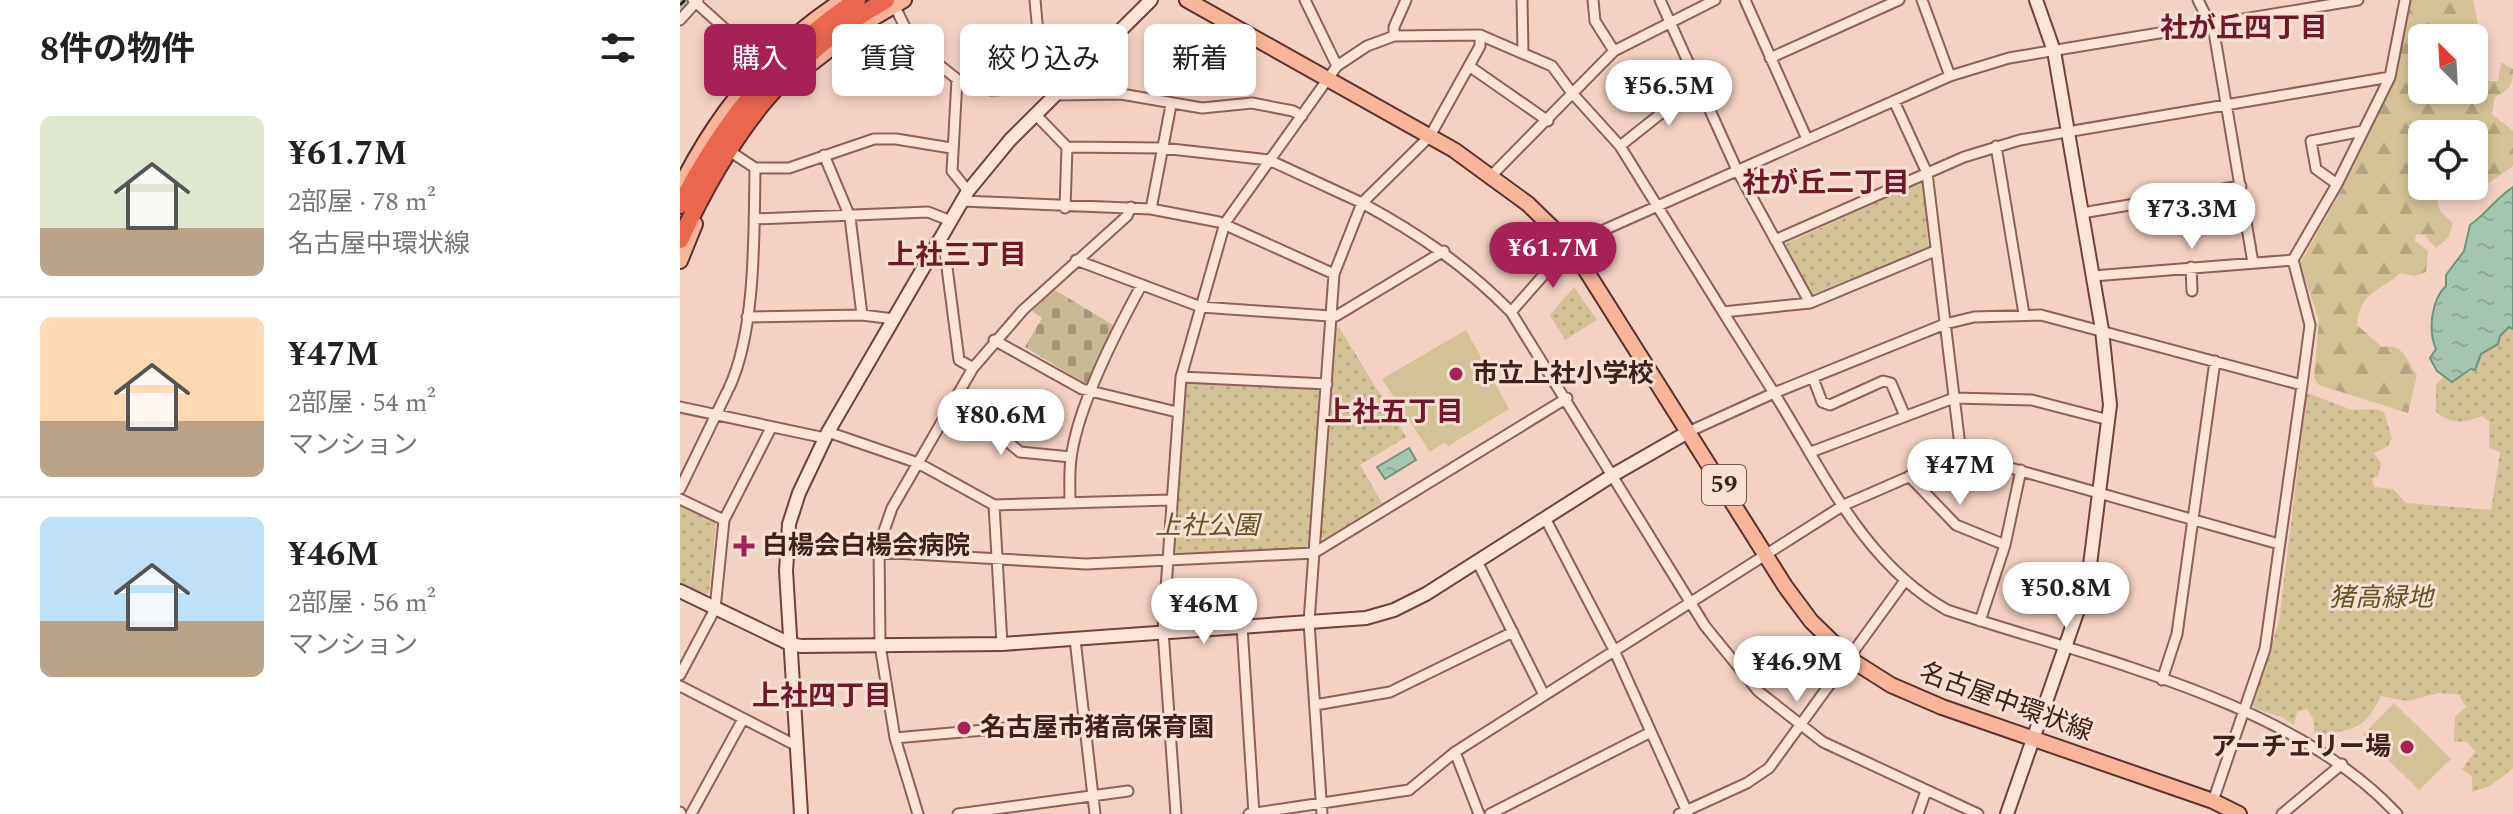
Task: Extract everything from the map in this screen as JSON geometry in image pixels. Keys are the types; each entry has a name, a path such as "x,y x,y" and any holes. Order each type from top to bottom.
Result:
{"highway":[{"path":"680,205 720,132 765,77 813,32 857,0"},
{"path":"680,242 714,171 752,112 822,43 894,1"}],"main road":[{"path":"810,24 843,0"},
{"name":"名古屋中環状線","path":"1187,0 1430,136 1492,175 1570,245 1765,553 1811,621 1850,659 1903,691 2213,801 2239,814"},
{"path":"680,261 699,216 751,128 799,74 894,1"},
{"path":"680,187 685,164 738,96"},
{"path":"680,242 699,216"}],"street":[{"path":"1035,0 1039,24"},
{"path":"1124,24 1151,0"},
{"path":"1305,0 1337,66"},
{"path":"1394,36 1394,27 1406,0"},
{"path":"1522,0 1523,51"},
{"path":"1593,0 1595,21 1614,51"},
{"path":"1660,0 1737,170 1810,303"},
{"path":"1492,175 1614,51 1715,0"},
{"path":"1745,0 1807,139"},
{"path":"1770,58 1899,0"},
{"path":"1922,0 1950,76"},
{"path":"2007,814 2088,581 2109,420 2102,330 2068,130 2054,51 2036,0"},
{"path":"2198,0 2212,23 2253,263"},
{"path":"1511,312 1570,245 1950,76 2009,58 2310,4 2358,0"},
{"path":"2213,801 2265,649 2310,325 2293,260 2337,184 2390,77 2405,0"},
{"path":"680,20 696,1 721,24"},
{"path":"894,1 914,45 960,80"},
{"path":"1322,809 1309,622 1334,274 1362,203 1430,136 1480,46 1480,35"},
{"path":"1176,814 1163,631 1177,412 1181,377 1225,223 1337,66 1367,46 1394,36 1480,35 1552,66 1620,146 1871,547 1904,582 1947,610 2162,680 2291,732 2342,764 2397,814"},
{"path":"1469,66 1548,121"},
{"path":"1775,240 1996,146 2227,102 2390,77"},
{"path":"957,79 952,171 965,196"},
{"path":"1620,146 1698,84"},
{"path":"801,814 786,571 789,524 799,493 827,435 936,242 965,196 1035,114 1046,96"},
{"path":"1128,96 1202,108 1252,103 1293,111 1302,116"},
{"path":"1894,101 1927,173 1961,454"},
{"path":"1151,209 1171,105"},
{"path":"1035,114 1067,147 1162,148 1269,160 1362,203 1444,251 1473,274 1511,312 1567,398 1705,626 1742,673 1800,726 1836,749 1978,814"},
{"path":"2337,184 2316,169 2311,141 2363,131"},
{"path":"734,154 755,168 789,168 874,139 896,139 951,148"},
{"path":"1996,146 2024,314"},
{"path":"1065,208 1067,147"},
{"path":"824,155 850,217 862,315"},
{"path":"680,489 741,364 754,219 755,168"},
{"path":"2082,213 2241,186"},
{"path":"965,196 1065,208 1151,209 1225,223 1334,274"},
{"path":"918,814 895,738 880,645 877,552 892,508 973,368 994,340 1076,260 1127,216 1131,207"},
{"path":"754,219 928,212 951,221"},
{"path":"936,242 945,252 959,360 973,368"},
{"path":"1076,260 1201,307 1336,316 1444,251"},
{"path":"1723,312 1810,303 1935,251"},
{"path":"2093,276 2293,260"},
{"path":"2191,267 2192,291"},
{"path":"1070,503 1071,457 1091,391 1116,332 1141,286"},
{"path":"680,591 790,644 1002,644 1366,618 1394,610 1688,432 1774,393 1945,324 1974,317 2024,314 2102,330 2302,385"},
{"path":"747,317 862,315 894,319"},
{"path":"994,340 1091,391 1177,412"},
{"path":"2162,680 2177,634 2215,361"},
{"path":"1181,377 1327,384"},
{"path":"1813,378 1822,402 1830,405 1883,381 1891,383 1905,416"},
{"path":"877,552 1086,564 1314,553 1567,398"},
{"path":"1811,452 1954,398 2032,400 2109,420"},
{"path":"956,399 1020,452 1071,457"},
{"path":"680,407 771,428 827,435 918,463 994,505 1170,500"},
{"path":"680,675 715,609 724,520 771,428"},
{"path":"1242,626 1252,813 1322,809 1409,790 1455,752 1765,553 1844,505 1961,454 2279,544"},
{"path":"1980,621 2005,545 2021,470"},
{"path":"1909,476 1956,525 2005,545"},
{"path":"680,499 724,520"},
{"path":"994,505 1002,644"},
{"path":"1545,518 1614,650 1685,813 1747,783 1769,768 1904,582"},
{"path":"1477,561 1544,695"},
{"path":"1315,705 1390,692 1513,632"},
{"path":"1075,639 1095,814"},
{"path":"680,686 797,746"},
{"path":"691,814 743,719"},
{"path":"895,738 1085,721"},
{"path":"1490,814 1651,732"},
{"path":"1455,752 1479,814"},
{"path":"2282,814 2342,764"},
{"path":"958,814 1128,791"},
{"path":"1918,814 1926,791"}],"green space":[{"path":"2411,0 2473,0 2478,24 2408,24 2408,104 2488,104 2488,81 2498,81 2501,62 2513,69 2509,87 2495,97 2492,114 2513,131 2513,166 2488,184 2488,120 2408,120 2408,200 2437,200 2440,211 2453,223 2448,238 2436,248 2424,235 2416,234 2415,241 2428,251 2426,272 2414,276 2400,273 2372,293 2362,305 2357,325 2382,347 2400,350 2417,375 2408,413 2319,385 2314,378 2319,320 2300,264 2343,187 2396,76"},
{"path":"1922,182 1929,248 1812,294 1783,245"},
{"path":"1574,287 1597,320 1565,340 1550,315"},
{"path":"1055,290 1116,327 1086,384 1025,347 1042,318 1032,311"},
{"name":"上社公園","path":"1336,322 1406,437 1360,465 1382,503 1325,539 1320,536"},
{"name":"猪高緑地","path":"2509,327 2513,329 2513,768 2490,786 2472,792 2472,777 2462,769 2475,751 2467,742 2454,742 2455,717 2466,707 2459,695 2439,693 2407,701 2381,696 2361,723 2347,730 2315,737 2313,719 2307,709 2297,712 2294,725 2282,717 2254,708 2253,702 2279,621 2307,393 2352,410 2376,409 2384,412 2392,438 2388,446 2374,453 2381,463 2378,476 2372,479 2374,487 2393,489 2406,503 2491,510 2500,452 2489,448 2489,421 2482,416 2458,422 2436,412 2436,385 2443,377 2452,382 2475,369 2481,354"},
{"path":"1466,330 1509,409 1448,446 1445,442 1430,452 1382,379"},
{"name":"上社公園","path":"1188,382 1316,388 1320,392 1310,542 1305,548 1179,555 1174,551 1183,386"},
{"path":"680,504 716,523 709,593 704,595 680,583"},
{"name":"アーチェリー場","path":"2394,703 2451,759 2419,790 2363,735"}],"water":[{"path":"2513,187 2513,329 2509,327 2500,336 2498,344 2481,354 2475,370 2471,369 2452,382 2437,371 2430,358 2436,349 2432,334 2434,307 2446,286 2446,275 2464,251 2470,225"},
{"path":"1409,448 1416,460 1385,479 1377,467"}],"waterway":[{"path":"680,5 685,0"}],"railway":[{"path":"680,5 685,0"}],"place":[{"name":"市立上社小学校","path":"1456,374"},
{"name":"白楊会白楊会病院","path":"744,546"},
{"name":"名古屋市猪高保育園","path":"964,728"},
{"name":"アーチェリー場","path":"2407,747"}],"district":[{"name":"社が丘四丁目","path":"2244,28"},
{"name":"社が丘二丁目","path":"1826,183"},
{"name":"上社三丁目","path":"957,255"},
{"name":"上社五丁目","path":"1394,412"},
{"name":"上社四丁目","path":"822,696"}]}
